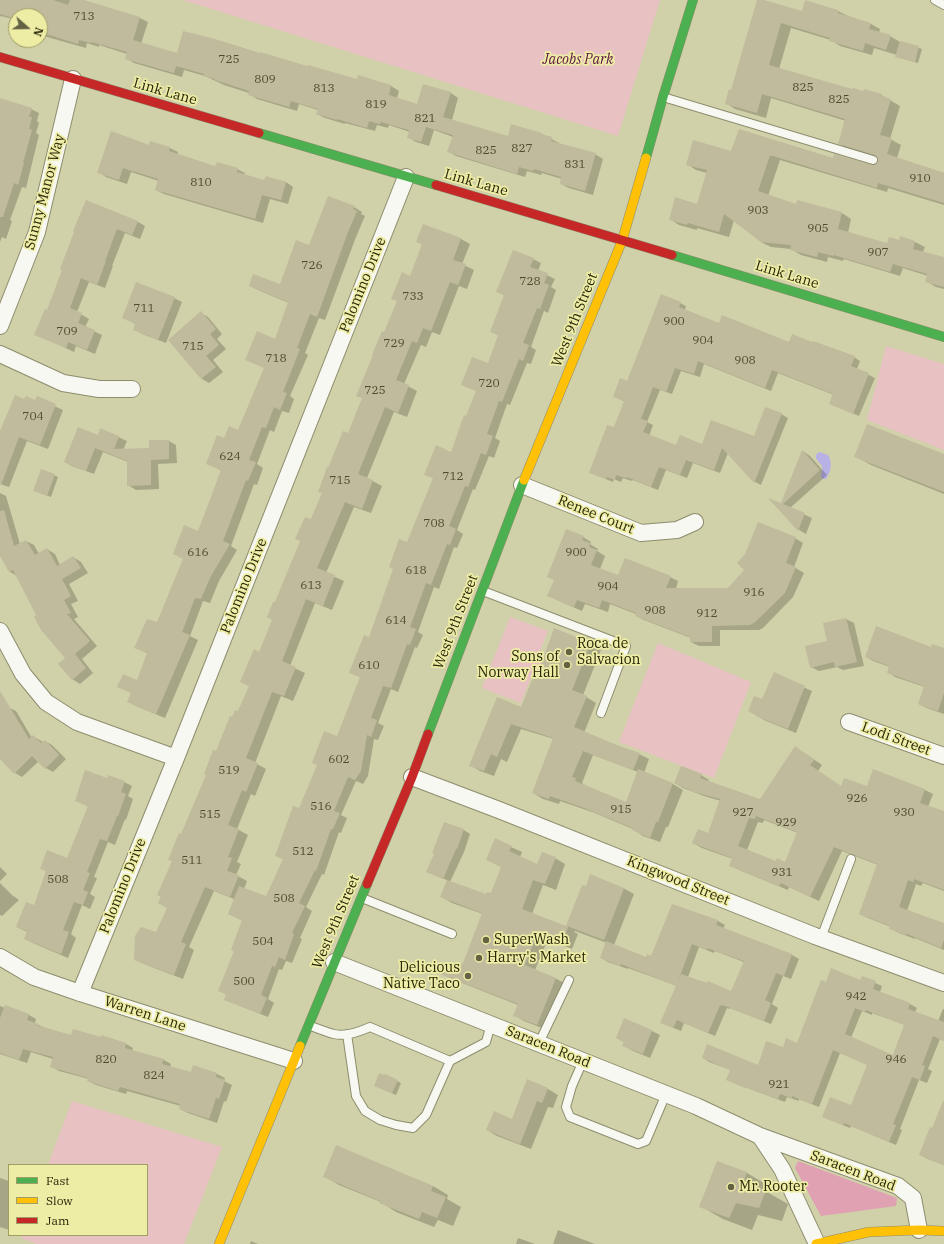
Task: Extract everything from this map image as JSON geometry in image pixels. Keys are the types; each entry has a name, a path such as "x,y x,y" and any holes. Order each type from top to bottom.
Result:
{"street":[{"name":"West 9th Street","path":"218,1244 412,777 522,485 622,241 663,97 693,0"},
{"name":"Link Lane","path":"0,57 944,337"},
{"name":"Sunny Manor Way","path":"0,326 37,232 73,79"},
{"name":"Palomino Drive","path":"80,993 176,758 406,177"},
{"path":"0,354 63,383 99,390 132,388"},
{"name":"Renee Court","path":"522,485 641,533 677,530 695,522"},
{"path":"0,631 23,674 46,702 77,722 176,758"},
{"name":"Lodi Street","path":"849,722 944,756"},
{"name":"Kingwood Street","path":"412,777 821,938 944,983"},
{"name":"Warren Lane","path":"0,957 34,977 294,1061"},
{"name":"Saracen Road","path":"334,962 696,1106 760,1136 898,1186 913,1198 919,1230"},
{"path":"760,1136 782,1170 817,1244 869,1232 919,1230 944,1231"}],"lane":[{"path":"935,0 944,5"},
{"path":"663,97 873,160"},
{"path":"482,590 626,646 601,713"},
{"path":"821,938 851,859"},
{"path":"361,898 452,934"},
{"path":"539,1043 569,980"},
{"path":"347,1034 356,1096 365,1111 380,1120 413,1128 426,1115 450,1061 486,1042 491,1024"},
{"path":"308,1025 334,1034 356,1033 370,1027 450,1061"},
{"path":"583,1061 572,1086 566,1107 570,1117 638,1144 646,1141 666,1094"}],"green space":[{"name":"Jacobs Park","path":"183,0 660,0 618,136"},
{"path":"886,346 944,364 944,450 867,420"},
{"path":"510,617 548,631 539,653 550,657 542,678 532,674 521,703 482,688"},
{"path":"658,643 751,682 714,778 619,742"},
{"path":"72,1101 222,1147 184,1244 37,1244 21,1238 22,1236 148,1236 148,1164 48,1164"}],"shaded area":[{"path":"819,452 828,455 831,464 826,479 821,477 822,466 816,458 816,455"},
{"path":"798,1161 897,1198 896,1206 821,1216 795,1168"}],"building":[{"path":"0,0 53,0 68,5 70,0 84,0 140,17 133,40 177,53 183,31 357,79 358,75 391,85 389,95 417,104 423,84 451,92 443,117 508,136 511,124 552,137 551,141 596,153 585,191 560,184 561,177 534,169 533,171 519,167 517,174 447,152 453,135 426,127 421,142 407,138 409,130 381,122 380,124 369,121 367,128 316,114 318,109 291,101 289,107 248,95 249,91 203,76 204,74 176,66 174,73 125,59 127,52 79,40 78,44 48,35 48,8 8,8 8,16 0,14"},
{"path":"757,0 764,0 802,11 805,0 838,10 838,13 871,23 869,29 891,35 886,50 865,43 863,51 829,41 830,38 781,23 769,65 852,89 863,91 864,89 882,94 881,96 891,99 880,135 892,138 887,154 944,173 944,203 878,183 877,188 770,155 758,191 796,204 797,200 842,212 838,229 887,243 889,237 899,240 900,236 915,241 913,249 944,257 944,287 925,282 927,274 893,264 890,272 834,255 818,252 817,257 790,250 791,245 761,242 724,214 719,232 688,223 687,225 669,220 675,197 697,204 707,170 686,165 693,140 731,151 739,129 833,158 834,154 872,165 875,165 878,162 878,158 875,155 838,144 845,119 762,94 757,113 725,104 729,89 731,90"},
{"path":"900,41 919,46 915,62 895,57"},
{"path":"0,98 32,108 29,117 32,117 29,129 32,130 24,163 18,185 14,183 3,217 0,217"},
{"path":"111,131 149,145 150,141 170,147 169,151 215,166 217,162 238,168 237,172 264,180 266,176 286,182 281,200 262,195 255,219 155,190 158,179 123,168 119,180 97,173"},
{"path":"328,196 355,206 353,209 357,211 317,317 310,314 297,348 300,349 283,392 287,393 280,410 274,407 266,428 262,427 249,460 256,462 248,481 246,480 223,541 230,544 211,576 201,599 195,598 182,632 190,635 156,714 127,702 131,693 117,687 123,674 137,680 147,653 134,648 147,619 157,622 183,559 173,554 184,525 198,531 221,470 206,464 217,435 224,438 229,426 238,430 264,368 245,360 257,331 275,339 288,302 249,286 253,274 280,284 296,240 309,245"},
{"path":"86,200 138,221 132,235 117,229 97,285 81,278 70,308 82,313 78,323 95,330 87,350 68,342 66,348 34,335 45,309 47,310 62,270 60,269 74,232 73,231"},
{"path":"423,224 461,238 453,260 466,264 458,285 450,282 431,331 423,328 417,343 412,341 396,380 409,385 398,413 385,407 358,474 373,480 362,509 345,502 317,568 335,575 323,606 306,599 282,661 296,667 284,696 272,692 246,758 258,763 246,792 242,790 228,825 239,829 228,857 232,858 227,871 239,875 230,897 205,887 181,942 186,944 174,975 134,960 135,936 141,927 156,932 167,908 158,903 161,896 157,895 172,861 168,860 179,833 181,834 206,775 204,774 213,750 216,751 230,716 232,717 235,710 238,711 249,686 240,682 254,649 259,652 272,620 267,617 273,602 275,602 300,541 295,539 305,517 311,519 322,493 318,492 327,467 328,468 343,431 348,433 362,398 356,396 382,331 384,332 397,301 391,299 402,272 410,276 422,244 416,242"},
{"path":"513,250 534,258 530,267 548,273 544,283 549,285 540,309 537,308 523,343 529,345 523,361 519,359 502,402 499,401 487,434 493,436 486,455 481,453 468,487 465,486 449,526 456,529 450,545 447,544 431,585 426,583 410,627 416,629 410,645 407,644 391,688 383,686 371,718 377,720 371,737 367,735 361,771 355,780 348,777 334,811 340,813 333,829 331,829 316,871 315,870 299,903 305,906 292,933 294,934 285,960 279,957 275,967 272,966 261,995 267,998 260,1014 224,1000 226,994 218,991 234,951 231,950 242,920 228,914 239,886 266,896 283,859 275,856 293,806 299,808 317,765 312,763 324,731 337,736 360,677 349,673 364,635 369,637 393,569 389,567 399,539 407,542 433,478 424,475 436,445 451,452 464,415 466,416 476,391 461,385 472,357 488,363 498,335 490,332 504,295 496,292"},
{"path":"136,282 175,297 158,340 133,330 135,324 122,318"},
{"path":"661,294 681,302 679,307 719,323 722,315 789,342 792,334 855,356 851,366 869,373 853,414 829,404 833,394 772,370 765,388 698,361 694,374 675,368 666,392 653,387 641,419 648,421 643,432 676,445 680,435 702,444 711,420 754,436 765,407 782,413 754,483 722,448 714,470 686,460 680,475 659,467 651,487 627,477 616,475 615,480 607,477 606,479 589,473 607,425 614,427 624,401 613,397 620,378 627,381"},
{"path":"201,311 216,329 210,334 219,345 206,356 216,367 201,379 168,340"},
{"path":"15,395 24,399 26,396 35,400 37,396 56,404 40,445 19,437 1,485 0,431"},
{"path":"867,424 944,454 944,492 854,457"},
{"path":"78,427 98,435 100,428 119,436 114,449 149,448 149,440 169,440 169,459 151,460 151,485 127,486 127,461 95,448 86,471 64,462"},
{"path":"802,450 820,470 783,504 805,513 798,531 768,498 781,503"},
{"path":"41,469 55,474 47,496 33,491"},
{"path":"4,510 14,546 26,540 35,555 47,548 57,566 73,556 81,568 62,579 71,596 64,600 71,613 67,614 90,641 75,654 86,668 72,680 58,664 65,658 41,630 34,617 36,615 13,570 9,572 0,556 0,511"},
{"path":"758,522 796,537 786,563 796,567 785,593 754,623 750,625 712,626 712,642 690,642 690,637 635,616 636,613 602,600 599,608 577,600 574,607 547,596 554,580 547,577 566,529 584,536 582,540 590,543 589,547 597,550 591,565 618,575 625,558 671,576 666,588 728,588 744,570 737,563 745,554"},
{"path":"846,618 857,662 835,667 834,662 810,668 805,646 827,641 823,623"},
{"path":"876,626 931,647 932,644 944,648 944,693 938,711 918,704 924,686 887,673 889,666 865,657"},
{"path":"554,628 591,643 572,690 587,696 574,727 640,753 633,770 583,751 572,777 576,778 575,781 626,802 638,769 673,783 658,822 656,822 650,838 632,830 633,828 584,808 550,796 549,799 532,793 553,738 511,724 497,757 491,754 484,771 469,766 497,697 521,707 534,675 537,676"},
{"path":"774,672 805,686 788,729 756,716 748,711 754,696 762,699"},
{"path":"0,691 29,739 33,735 41,743 45,740 59,755 45,769 32,756 14,774 0,759"},
{"path":"795,746 814,760 810,765 841,786 844,778 867,786 873,769 925,789 920,803 944,811 944,890 914,879 913,882 908,880 899,907 944,923 944,940 941,948 907,934 906,935 889,929 890,926 859,914 877,864 834,847 810,897 781,883 779,886 729,866 732,858 692,843 698,829 708,833 720,799 694,792 674,783 681,766 702,774 700,778 760,799","holes":["756,816 797,832 785,862 777,858 776,861 738,846 749,818 755,819"]},
{"path":"85,770 107,778 108,775 125,781 121,792 126,794 107,841 100,839 87,872 90,873 83,890 88,892 83,905 74,902 63,930 69,932 61,954 24,939 27,931 16,927 26,902 34,905 46,871 40,869 47,850 67,858 88,806 75,801"},
{"path":"444,822 464,829 457,849 443,879 426,872 434,854 432,853"},
{"path":"495,838 512,846 509,851 537,864 542,852 556,857 545,884 533,880 522,909 566,926 582,885 586,886 590,874 624,888 604,940 567,926 568,927 562,944 537,934 525,965 556,978 537,1025 513,1016 518,1004 440,974 463,963 482,913 440,897 447,880 486,894 487,892 491,893 501,867 486,860"},
{"path":"672,904 718,920 716,925 792,954 784,976 776,973 765,1000 771,1003 764,1021 720,1005 708,1033 677,1020 673,1028 660,1023 676,986 621,964 620,966 600,958 606,941 646,957 647,954 651,956","holes":["692,944 744,961 731,991 708,981 707,983 681,974 677,983"]},
{"path":"831,968 860,980 862,976 876,981 873,989 910,1003 908,1009 944,1022 944,1041 933,1036 922,1065 925,1066 920,1080 912,1077 893,1124 896,1125 889,1142 844,1123 843,1125 822,1117 830,1097 851,1105 867,1065 833,1050 812,1104 792,1096 792,1098 780,1094 778,1099 745,1088 726,1080 730,1070 702,1058 707,1044 758,1065 766,1041 783,1047 786,1038 797,1043 821,980 826,982","holes":["855,1008 865,1012 866,1010 904,1025 893,1055 845,1034"]},
{"path":"5,1005 29,1014 27,1020 38,1024 37,1025 71,1035 73,1029 101,1037 101,1035 126,1043 125,1048 164,1059 162,1064 191,1072 193,1065 217,1073 216,1077 225,1080 219,1099 216,1098 209,1119 179,1109 180,1104 120,1087 118,1091 87,1081 88,1078 50,1067 53,1057 23,1049 19,1060 0,1053 0,1018"},
{"path":"624,1018 652,1030 643,1054 622,1046 624,1042 616,1038"},
{"path":"379,1073 398,1080 392,1093 374,1086"},
{"path":"527,1079 548,1088 542,1103 537,1101 520,1144 486,1130 494,1111 512,1119"},
{"path":"943,1101 944,1165 919,1155 930,1127 932,1128"},
{"path":"336,1145 433,1186 431,1191 446,1197 437,1218 422,1212 419,1219 379,1203 380,1201 323,1177"},
{"name":"Mr. Rooter","path":"717,1161 747,1172 743,1183 766,1190 759,1208 736,1203 729,1218 699,1207"}],"traffic: fast":[{"path":"646,158 693,0"},
{"path":"259,133 436,185"},
{"path":"672,255 944,337"},
{"path":"428,734 524,480"},
{"path":"300,1046 367,884"}],"traffic: slow":[{"path":"524,480 622,241 646,158"},
{"path":"219,1244 300,1046"},
{"path":"816,1244 869,1232 919,1230 944,1231"}],"traffic: jam":[{"path":"0,57 259,133"},
{"path":"436,185 672,255"},
{"path":"367,884 412,777 428,734"}],"place":[{"name":"Roca de Salvacion","path":"569,652"},
{"name":"Sons of Norway Hall","path":"567,665"},
{"name":"SuperWash","path":"486,940"},
{"name":"Harry's Market","path":"479,958"},
{"name":"Delicious Native Taco","path":"468,976"},
{"name":"Mr. Rooter","path":"731,1187"}]}
